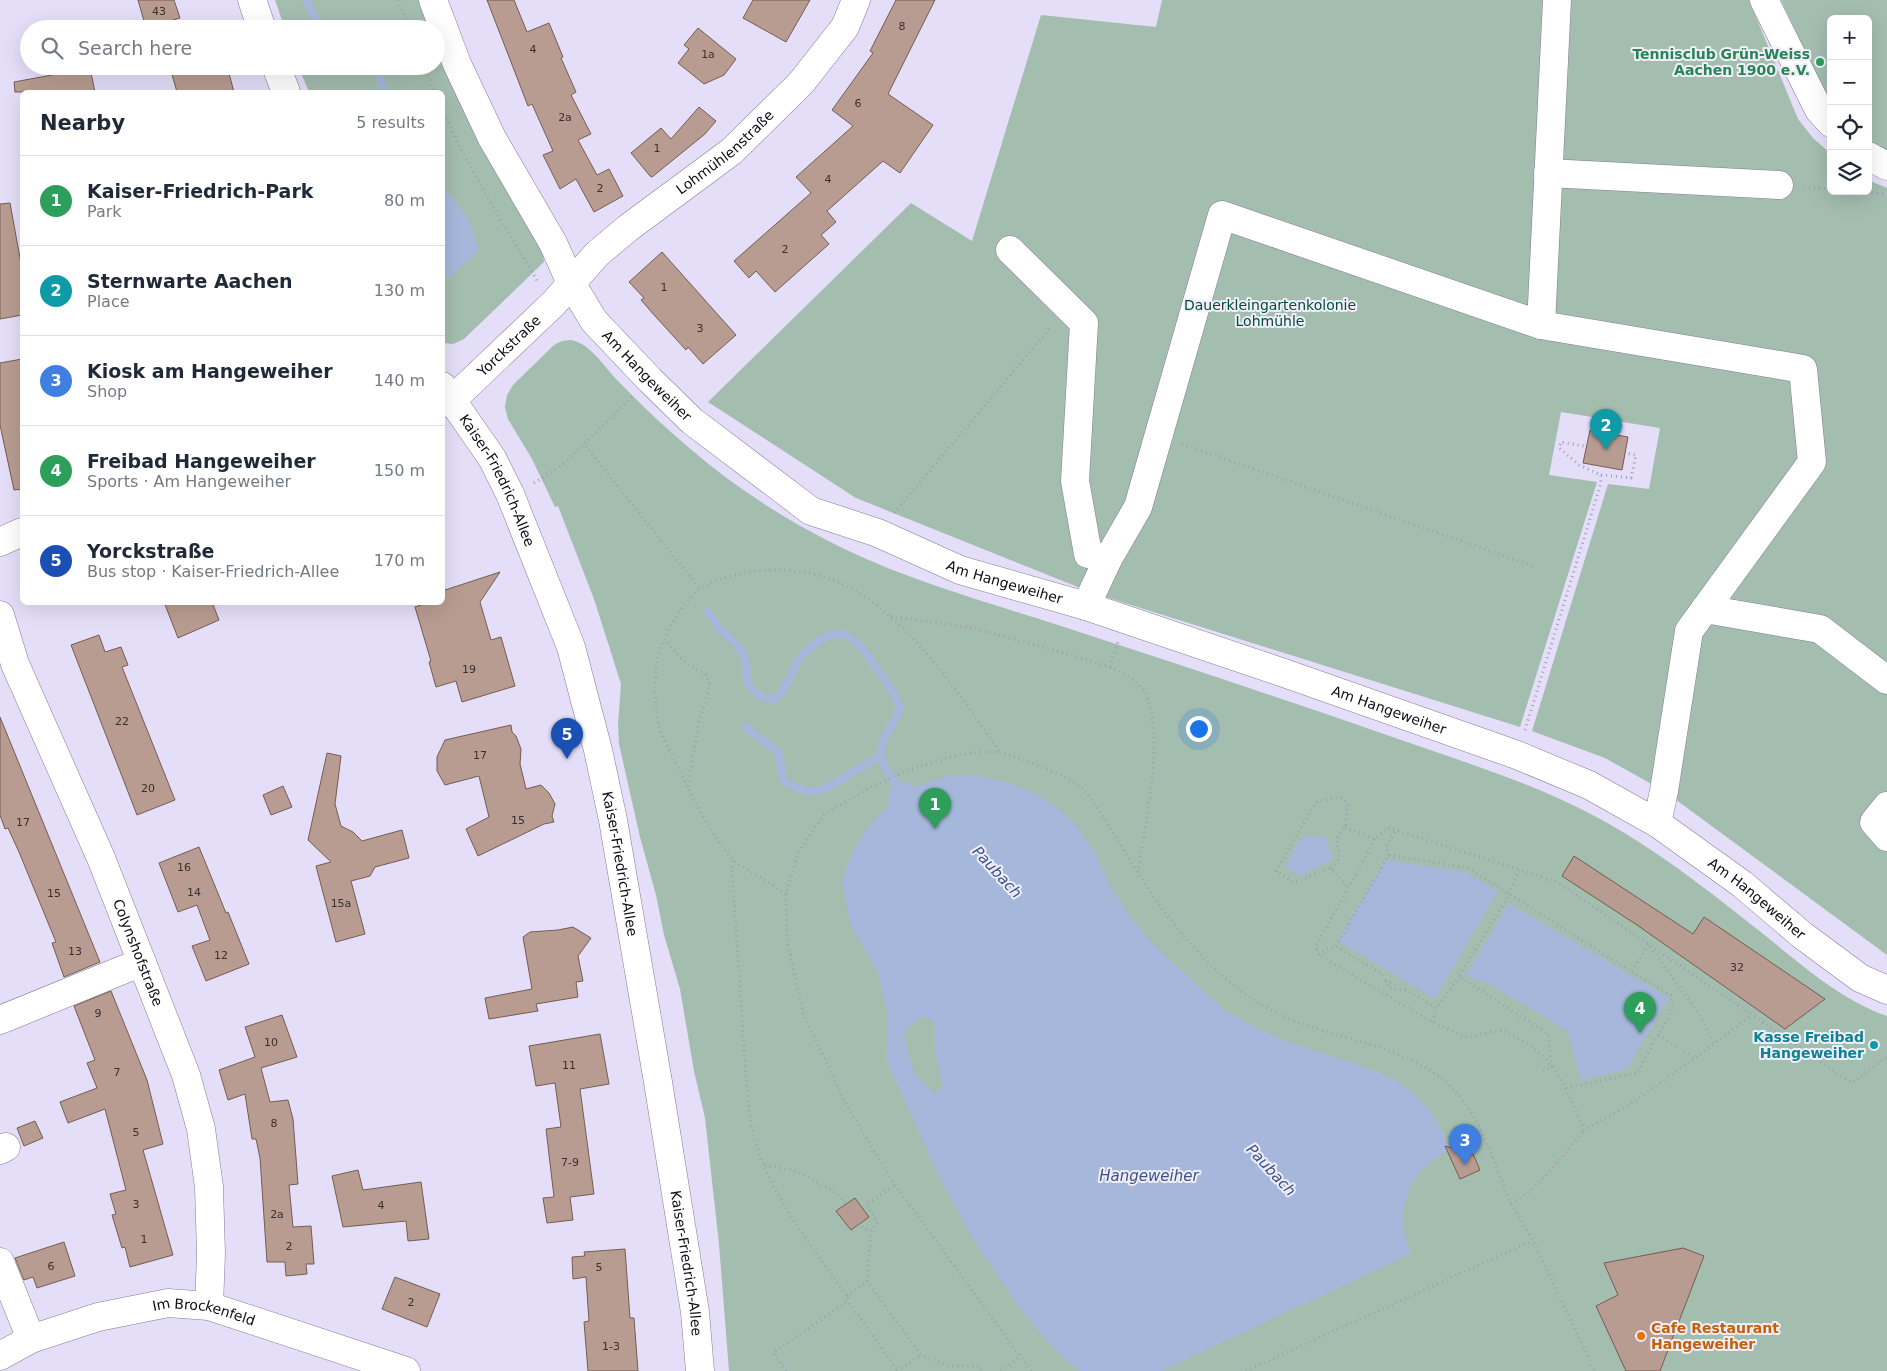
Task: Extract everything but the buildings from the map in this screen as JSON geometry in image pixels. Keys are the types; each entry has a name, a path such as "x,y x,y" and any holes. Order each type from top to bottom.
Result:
{"street":[{"path":"252,0 259,20"},
{"path":"433,0 440,20"},
{"name":"Lohmühlenstraße","path":"562,293 597,254 628,228 732,151 801,83 845,27 856,0"},
{"path":"1541,325 1557,0"},
{"path":"1764,0 1819,110 1827,119"},
{"path":"445,32 457,64 492,138 553,244 562,293"},
{"path":"279,75 285,90"},
{"path":"1872,158 1887,166"},
{"path":"1548,173 1779,185"},
{"path":"1086,606 1108,559 1138,507 1222,215 1541,325 1803,369 1812,462 1689,631 1664,791 1657,823"},
{"path":"1010,250 1084,323 1075,481 1088,554 1108,559"},
{"name":"Yorckstraße","path":"446,396 562,293"},
{"name":"Am Hangeweiher","path":"562,293 594,321 692,421 811,511 878,533 960,570 1086,606 1517,755 1590,785 1657,823 1742,884 1802,935 1860,978 1887,990"},
{"name":"Kaiser-Friedrich-Allee","path":"446,396 492,458 510,494 571,647 602,768 614,830 658,1082 695,1312 700,1371"},
{"path":"0,542 20,533"},
{"path":"1705,609 1820,629 1887,680"},
{"name":"Colynshofstraße","path":"0,615 15,664 101,858 186,1075 202,1129 208,1187 211,1254 210,1306"},
{"path":"1887,806 1874,822 1887,837"},
{"path":"0,1020 142,962"},
{"path":"0,1262 31,1339"},
{"name":"Im Brockenfeld","path":"0,1356 31,1339 98,1317 156,1305 181,1303 210,1306 406,1371"}],"path":[{"path":"398,0 406,20"},
{"path":"428,75 434,90"},
{"path":"445,116 488,200 535,278 562,293"},
{"path":"1872,192 1887,194"},
{"path":"878,533 1068,307"},
{"path":"510,494 541,480 561,466 637,392"},
{"path":"1158,436 1533,566"},
{"path":"1594,448 1561,442 1559,448 1579,465 1601,475 1631,478 1636,456 1625,453"},
{"path":"584,444 700,589"},
{"path":"1517,755 1601,483 1601,475"},
{"path":"786,894 734,861 706,822 688,788 658,722 655,687 658,653 664,639 689,600 700,589 737,574 761,570 797,571 829,579 854,590 890,616 953,686 1000,752"},
{"path":"890,616 972,628 1047,648 1110,667 1131,678 1144,691 1152,712 1154,768 1138,872"},
{"path":"1110,667 1126,620"},
{"path":"664,639 693,669 706,674 710,686 698,724 688,788"},
{"path":"1031,1371 895,1185 847,1106 803,1013 787,940 786,894 798,853 823,816 872,787 911,769 953,756 977,752 1000,752 1043,766 1082,788 1093,801 1173,924 1228,981 1257,1003 1327,1033 1378,1046 1422,1066 1447,1084 1468,1106 1486,1141 1511,1203 1532,1241 1594,1371"},
{"path":"1340,797 1348,804 1346,827 1336,839 1340,858 1331,868 1294,883 1276,872 1316,802 1340,797"},
{"path":"1346,827 1375,839"},
{"path":"1584,1130 1566,1088 1552,1066 1536,1051 1504,1030 1466,1037 1432,1022 1319,955 1316,946 1375,839 1387,828 1557,882 1852,1083 1887,1057"},
{"path":"1336,946 1389,855 1386,846 1396,830"},
{"path":"1389,855 1468,868 1672,996 1672,1010 1637,1073 1566,1088"},
{"path":"734,861 732,873 737,955 748,1096 755,1140 777,1191 806,1237 898,1371 921,1355"},
{"path":"1331,868 1348,887"},
{"path":"1432,1022 1437,1008 1509,895 1519,870"},
{"path":"1632,972 1648,944"},
{"path":"1648,944 1701,1017 1714,1043"},
{"path":"1319,955 1327,948 1336,946 1383,974 1384,981 1389,988 1406,990 1437,1008"},
{"path":"1459,976 1548,1034 1552,1066"},
{"path":"1384,981 1395,984"},
{"path":"1511,1203 1524,1197 1559,1161 1584,1130 1629,1105 1752,1015"},
{"path":"1658,1035 1695,1058"},
{"path":"1540,1074 1552,1066"},
{"path":"765,1165 798,1171 838,1194 864,1229 871,1230"},
{"path":"895,1185 866,1205 878,1222 871,1230 867,1281 921,1355 949,1366 979,1366 982,1371"},
{"path":"1246,1371 1532,1241"},
{"path":"786,1371 773,1353 848,1299 867,1281"},
{"path":"1001,1371 1020,1357"}],"green space":[{"path":"275,0 420,0 428,20 282,20"},
{"name":"Dauerkleingartenkolonie Lohmühle","path":"1162,0 1749,0 1798,119 1813,138 1827,150 1827,195 1872,195 1872,182 1887,188 1887,955 1664,791 1605,758 1532,731 1608,484 1649,489 1660,428 1561,412 1549,475 1597,482 1520,727 1093,593 856,498 708,402 911,203 972,241 1041,15 1156,27"},
{"name":"Tennisclub Grün-Weiss Aachen 1900 e.V.","path":"1781,0 1887,0 1887,158 1872,146 1872,15 1827,15 1827,98"},
{"path":"445,60 543,253 544,262 464,339 453,344 445,343 445,90 308,90 302,75 445,75"},
{"path":"571,340 579,342 592,352 643,406 713,467 790,520 846,550 938,587 1339,719 1494,772 1540,790 1589,813 1641,843 1715,896 1821,980 1869,1009 1887,1016 1887,1371 729,1371 719,1244 705,1118 694,1071 680,989 664,935 619,744 618,724 621,684 594,599 558,506 555,507 532,459 508,419 505,407 507,395 513,385 554,345 562,341"}],"water":[{"path":"445,190 468,217 479,251 451,276 445,278"},
{"name":"Hangeweiher","path":"964,775 1000,781 1034,793 1049,802 1076,826 1087,840 1113,891 1137,926 1160,951 1218,1004 1239,1018 1281,1039 1391,1078 1402,1084 1420,1099 1434,1117 1446,1138 1450,1150 1435,1158 1423,1169 1414,1180 1408,1193 1404,1207 1403,1222 1411,1254 1161,1371 1081,1371 1064,1359 1023,1313 971,1236 942,1182 887,1062 888,1014 877,970 851,927 842,881 858,842 872,822 890,805 890,788 906,781 916,787 947,776","holes":["921,1017 932,1020 935,1028 935,1050 943,1087 935,1093 915,1075 904,1038 907,1028"]},
{"path":"1302,836 1326,836 1333,859 1300,876 1285,866"},
{"path":"1386,860 1465,872 1498,891 1435,999 1338,941"},
{"path":"1509,903 1669,998 1627,1069 1581,1080 1568,1031 1482,980 1480,983 1466,975"}],"waterway":[{"name":"Paubach","path":"306,0 316,20"},
{"name":"Paubach","path":"379,75 383,90"},
{"name":"Paubach","path":"708,612 720,629 741,651 745,660 748,683 757,694 766,698 776,699 783,690 801,656 828,636 844,635 858,644 890,687 899,704 898,715 884,739 881,755 886,770 904,792"},
{"path":"745,727 778,752 784,782 806,791 823,790 880,756"}],"place":[{"name":"Tennisclub Grün-Weiss Aachen 1900 e.V.","path":"1820,62"},
{"name":"Sternwarte Aachen","path":"1606,450"},
{"name":"Yorckstraße","path":"567,759"},
{"name":"Kaiser-Friedrich-Park","path":"935,829"},
{"name":"Freibad Hangeweiher","path":"1640,1033"},
{"name":"Kasse Freibad Hangeweiher","path":"1874,1045"},
{"name":"Kiosk am Hangeweiher","path":"1465,1165"},
{"name":"Cafe Restaurant Hangeweiher","path":"1641,1336"}]}
